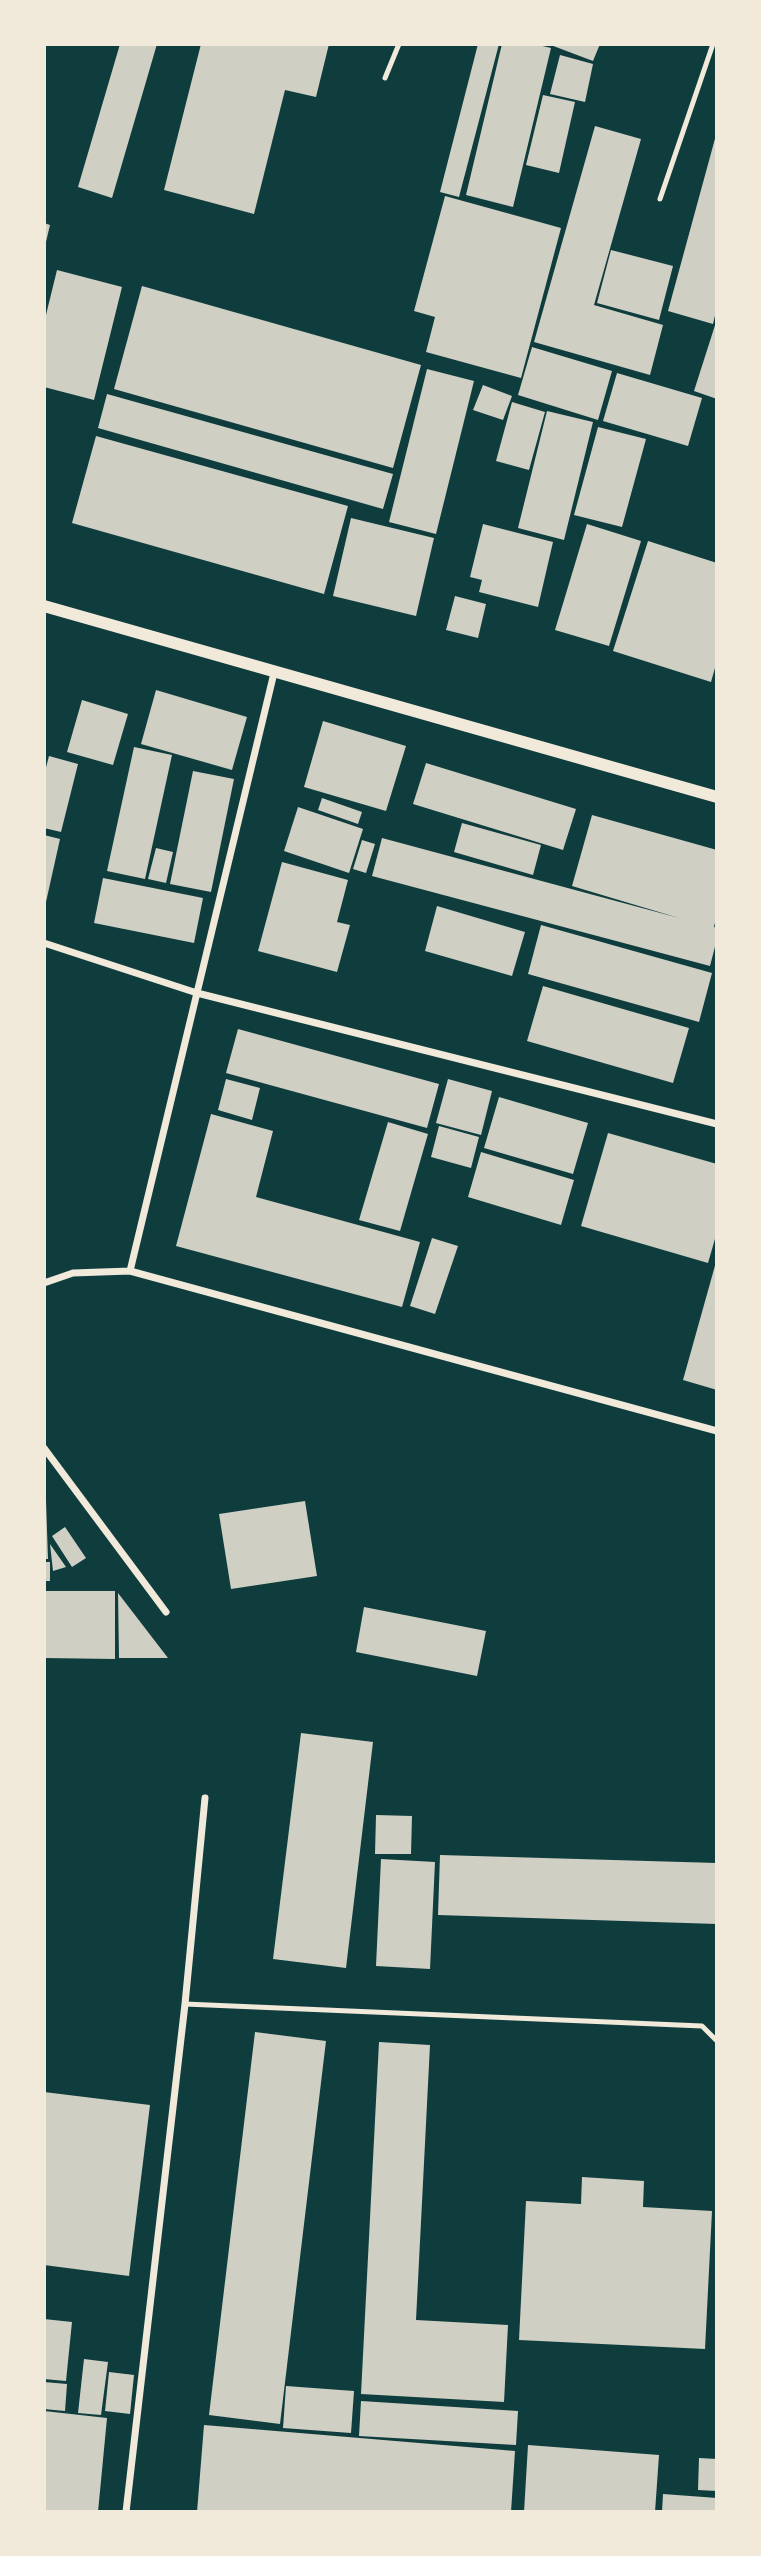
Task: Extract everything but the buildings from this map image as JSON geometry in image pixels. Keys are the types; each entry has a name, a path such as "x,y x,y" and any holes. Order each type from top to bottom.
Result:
{"street":[{"path":"44,606 717,797"},
{"path":"130,1271 274,673"},
{"path":"44,943 197,993 717,1124"},
{"path":"44,1283 73,1273 130,1271 717,1431"},
{"path":"44,1448 166,1612"},
{"path":"126,2512 186,2004 205,1798"}],"lane":[{"path":"385,78 400,44"},
{"path":"660,199 713,44"},
{"path":"186,2004 702,2026 717,2041"}]}
